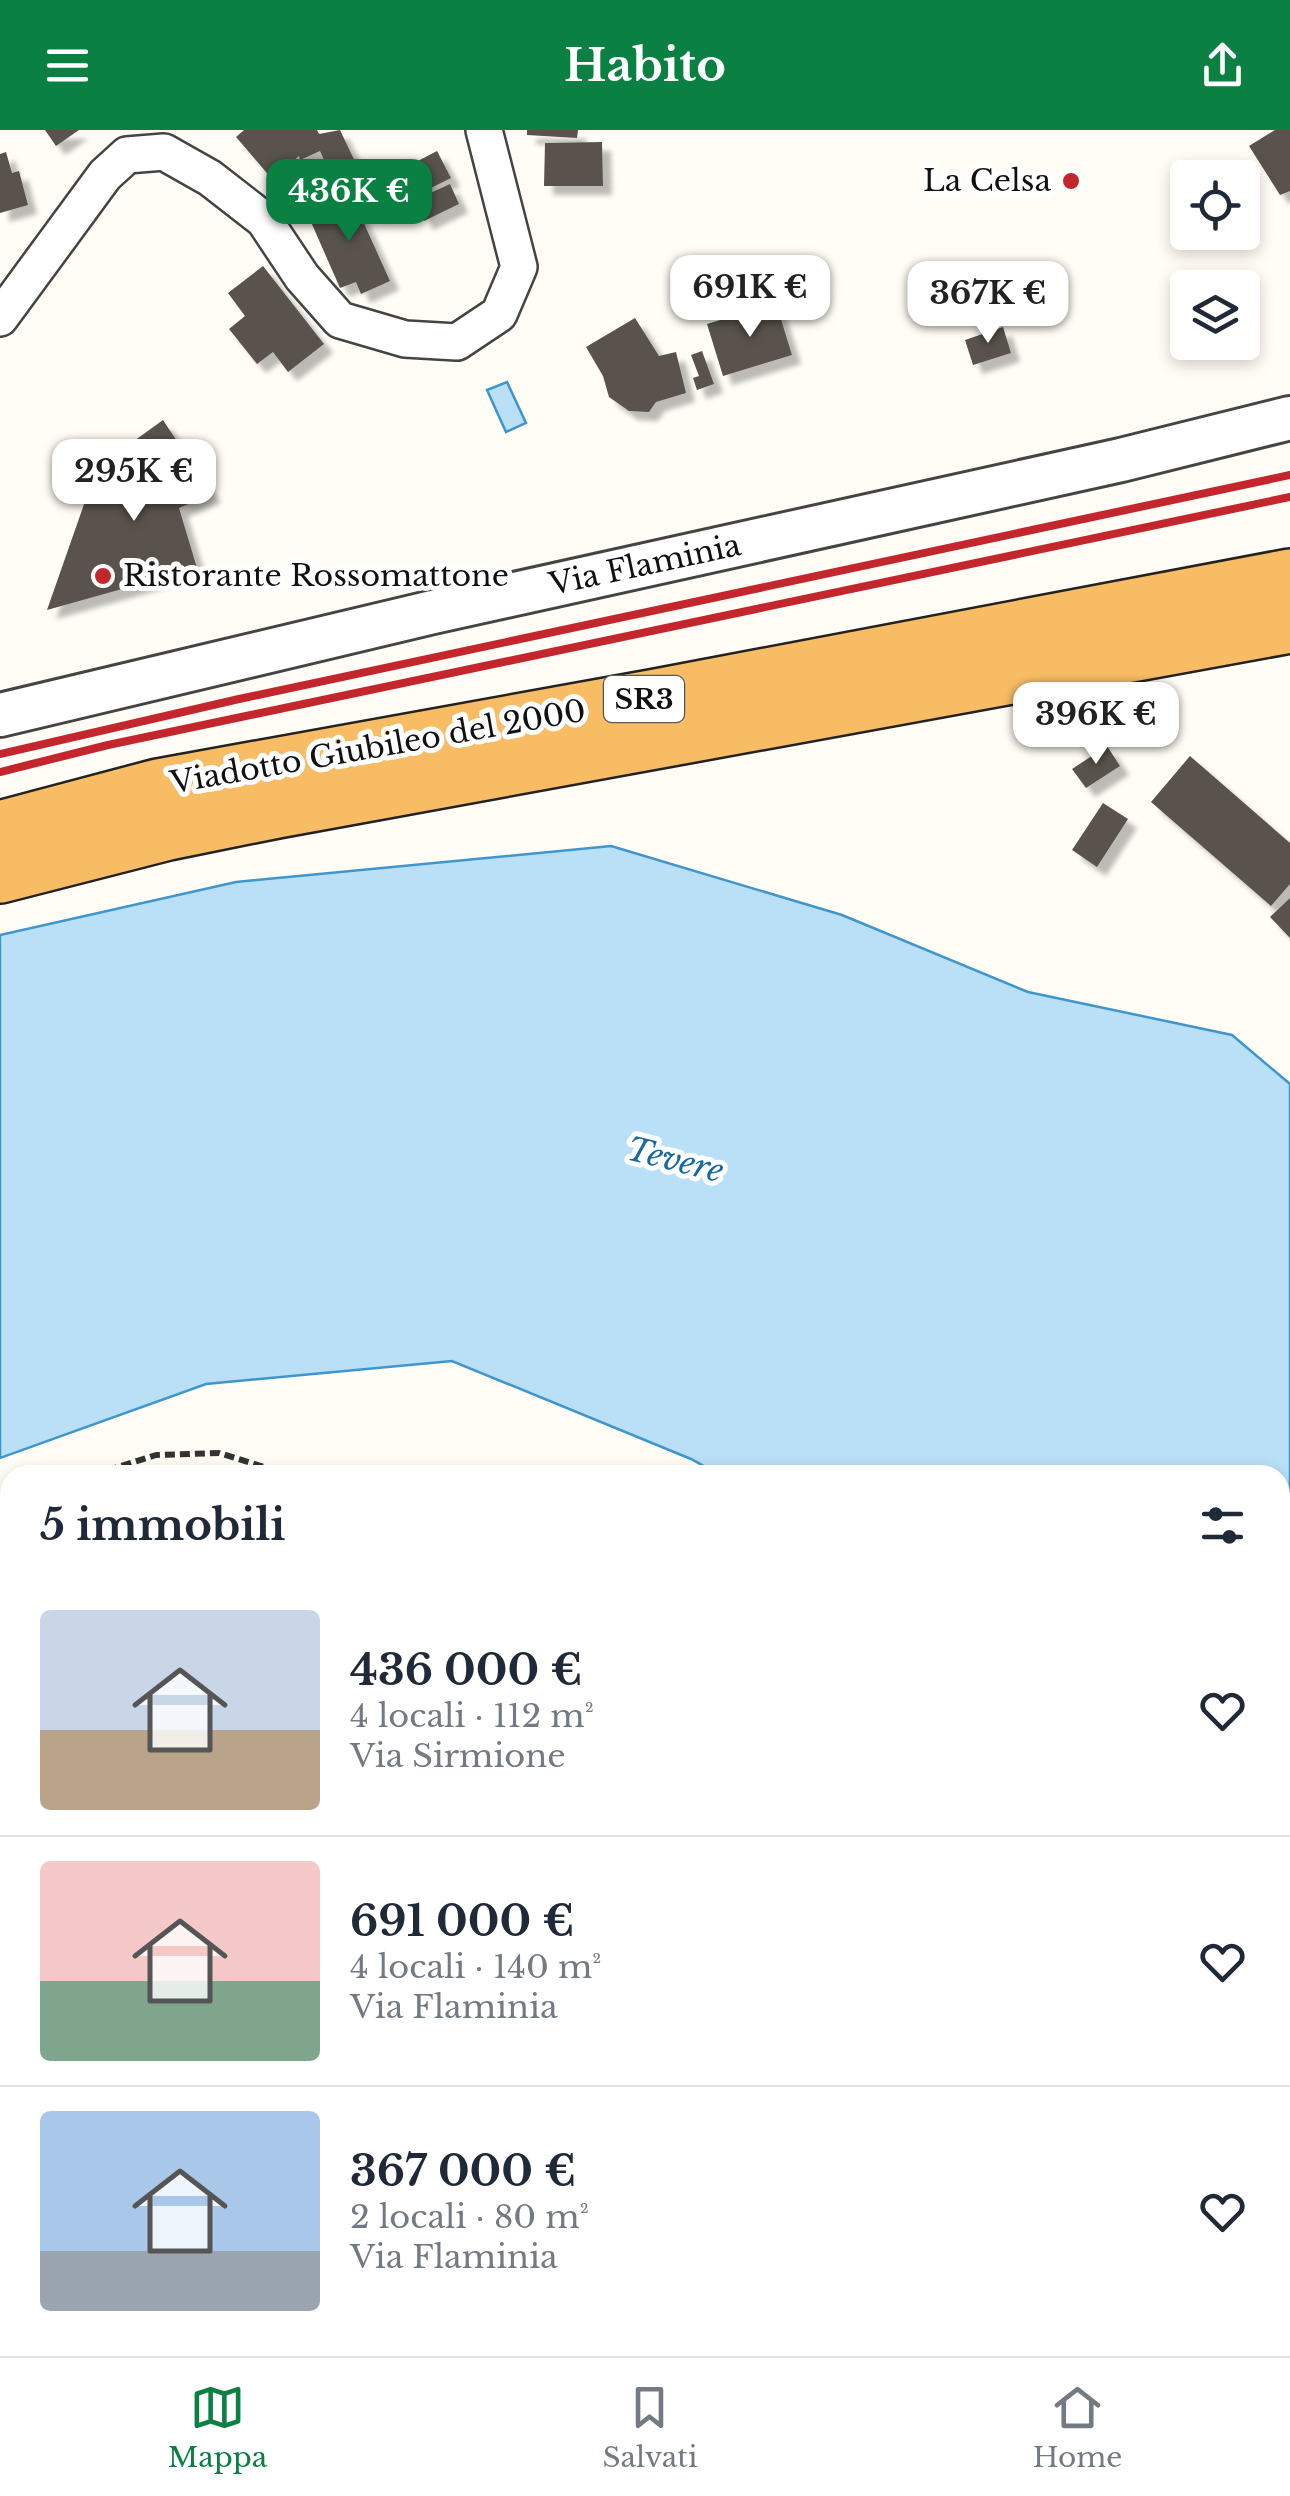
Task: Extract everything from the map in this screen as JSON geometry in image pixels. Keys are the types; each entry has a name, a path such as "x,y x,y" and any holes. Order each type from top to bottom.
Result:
{"highway":[{"name":"Viadotto Giubileo del 2000","path":"0,829 176,784 1290,577"},
{"name":"Viadotto Giubileo del 2000","path":"0,875 135,840 259,814 1290,625"}],"street":[{"path":"0,318 124,143 164,152 223,188 264,220 302,277 340,320 405,340 458,342 499,314 520,267 484,130"},
{"name":"Via Flaminia","path":"0,715 433,612 1120,460 1290,418"}],"path":[{"path":"124,1465 156,1455 219,1453 258,1465"}],"water":[{"path":"507,382 526,423 506,432 487,390"},
{"name":"Tevere","path":"611,846 842,915 1028,992 1232,1035 1290,1084 1290,1465 702,1465 452,1361 206,1384 0,1458 0,935 236,882"}],"building":[{"path":"45,130 79,130 56,146"},
{"path":"244,130 317,130 319,134 340,130 359,170 334,181 320,151 300,160 299,156 272,179 236,137"},
{"path":"527,130 578,130 577,138 527,135"},
{"path":"1275,130 1290,130 1290,191 1280,195 1249,146"},
{"path":"602,142 603,186 544,186 545,143"},
{"path":"437,151 451,178 403,202 389,176"},
{"path":"6,152 12,173 19,171 28,205 0,213 0,154"},
{"path":"373,166 391,203 379,214 360,173"},
{"path":"450,184 459,204 424,221 415,200"},
{"path":"348,188 390,281 361,294 356,282 340,288 311,222 326,215 319,201"},
{"path":"263,266 324,344 288,372 273,352 257,364 229,329 245,316 228,293"},
{"path":"776,303 792,355 723,376 707,324"},
{"path":"635,318 659,356 676,352 686,393 656,402 649,412 629,411 609,397 603,376 586,347"},
{"path":"1003,327 1011,353 973,365 965,340"},
{"path":"702,351 714,384 697,390 693,378 699,376 691,355"},
{"path":"163,420 212,494 179,508 197,568 47,610 89,490 138,474 127,446"},
{"path":"1107,746 1120,766 1086,788 1072,769"},
{"path":"1190,756 1290,843 1290,884 1271,906 1151,802"},
{"path":"1103,803 1128,819 1097,867 1072,850"},
{"path":"1290,898 1290,938 1270,917"}],"railway":[{"path":"0,754 239,699 1290,475"},
{"path":"0,772 108,745 1290,497"}],"place":[{"name":"La Celsa","path":"1071,181"},
{"name":"Ristorante Rossomattone","path":"103,576"}]}
